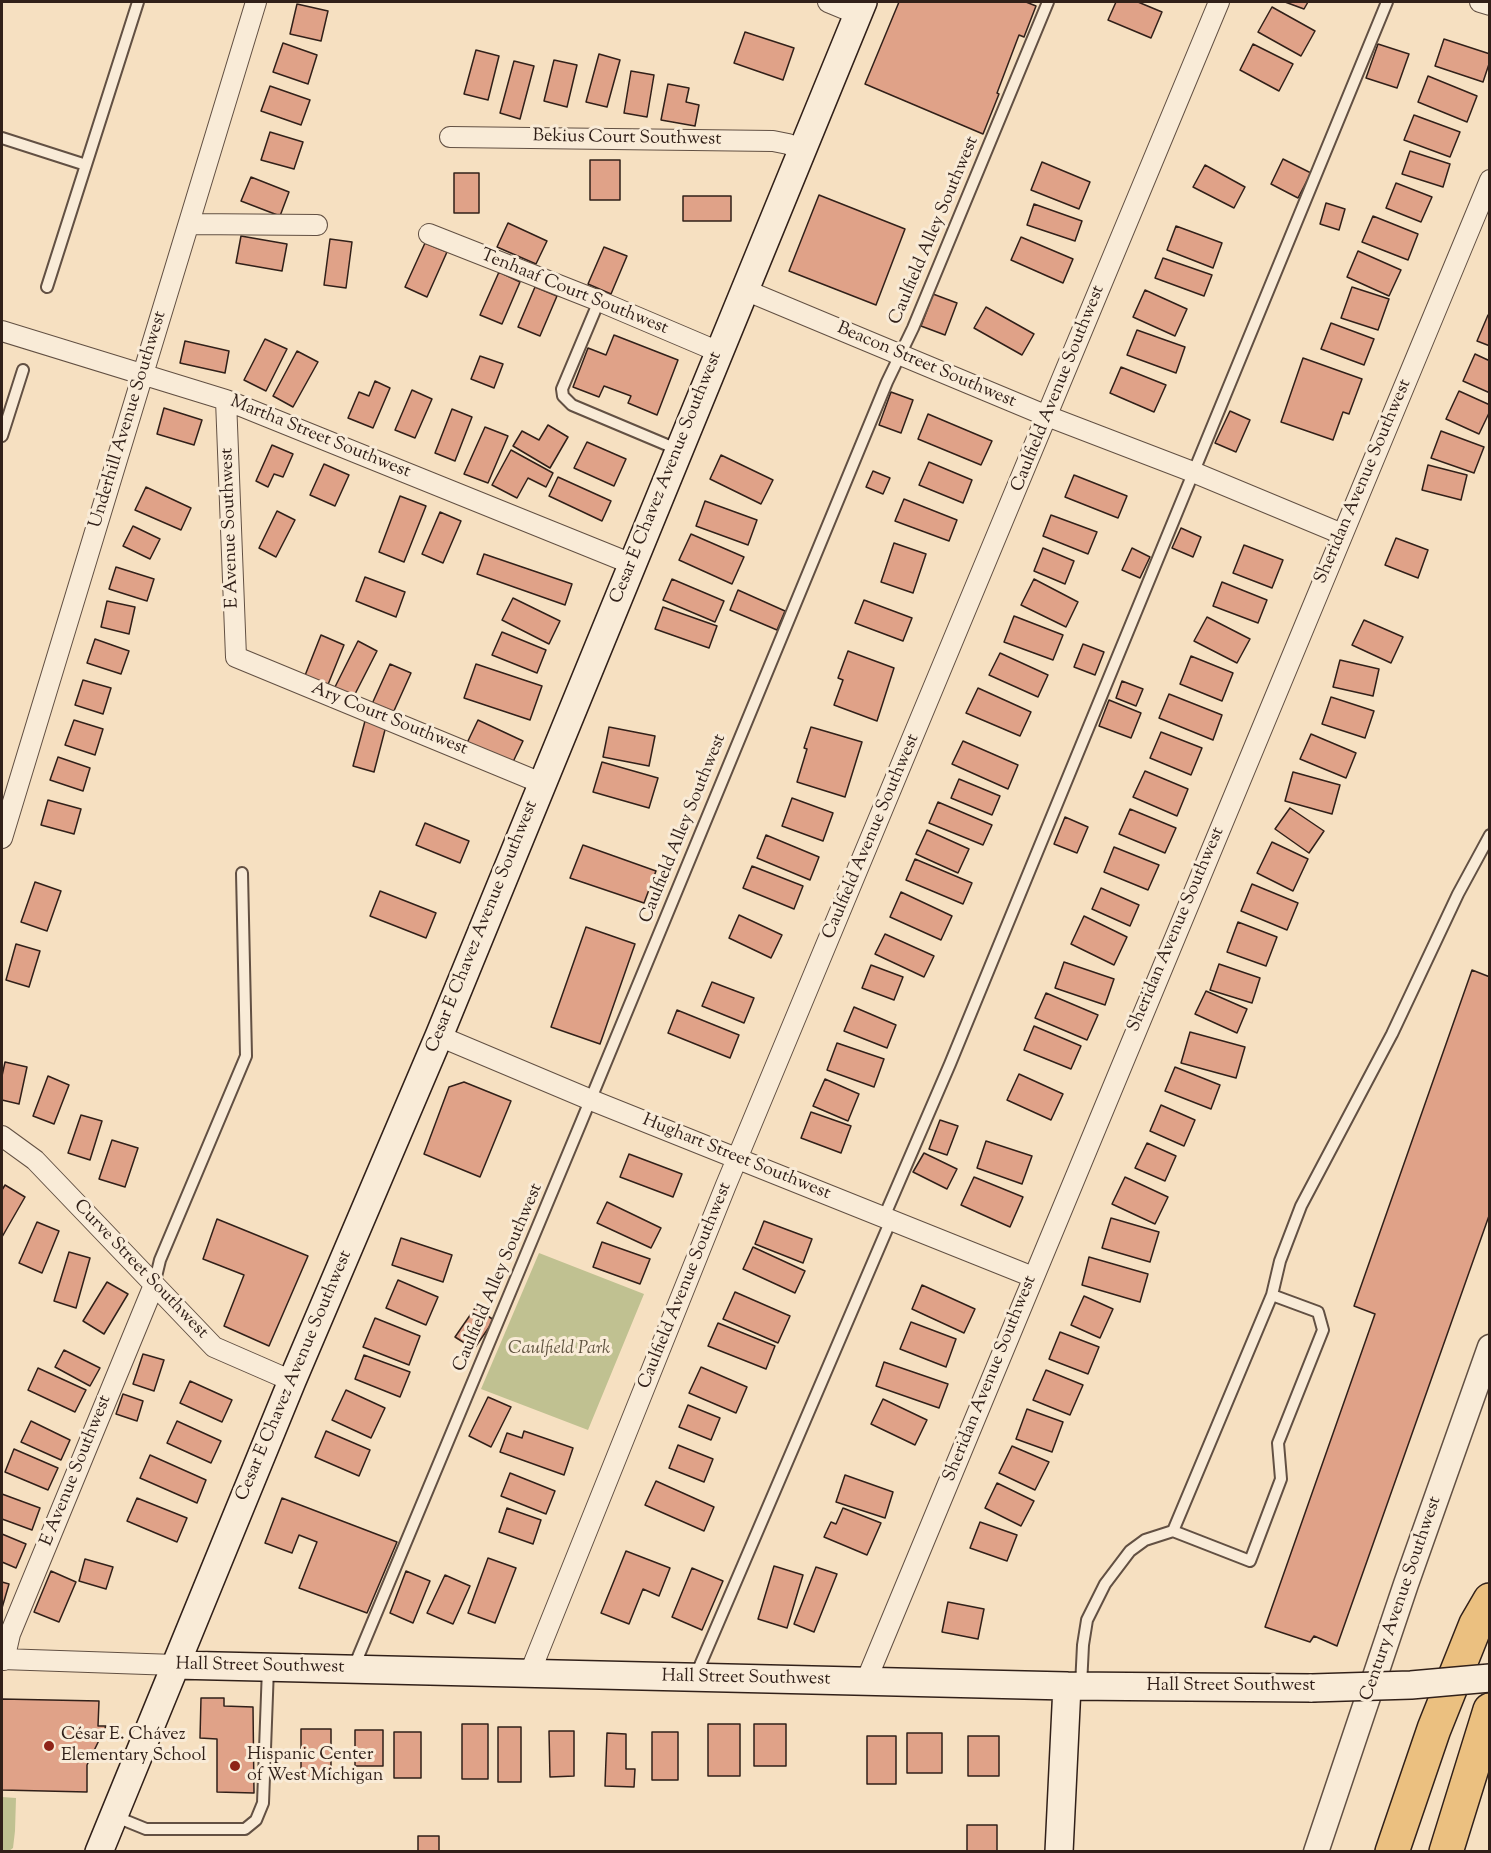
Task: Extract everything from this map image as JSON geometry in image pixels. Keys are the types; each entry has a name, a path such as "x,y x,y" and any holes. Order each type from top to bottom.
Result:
{"highway":[{"path":"1392,1851 1434,1729 1476,1624 1490,1600"},
{"path":"1446,1851 1490,1710"}],"main road":[{"name":"Cesar E Chavez Avenue Southwest","path":"99,1851 292,1381 439,1036 860,8"},
{"name":"Hall Street Southwest","path":"176,1665 1074,1686 1312,1688 1490,1678"},
{"path":"1059,1851 1074,1686"}],"street":[{"name":"Underhill Avenue Southwest","path":"2,838 256,2"},
{"path":"828,2 860,8"},
{"name":"Caulfield Avenue Southwest","path":"529,1675 738,1158 1219,2"},
{"path":"1480,2 1490,5"},
{"name":"Bekius Court Southwest","path":"450,137 773,141 802,150"},
{"name":"Sheridan Avenue Southwest","path":"866,1681 1490,180"},
{"path":"189,224 317,225"},
{"name":"Tenhaaf Court Southwest","path":"429,234 599,301 719,352"},
{"name":"Beacon Street Southwest","path":"745,290 1047,416 1193,472 1342,534"},
{"name":"Martha Street Southwest","path":"2,331 226,400 632,564"},
{"name":"E Avenue Southwest","path":"226,400 236,657"},
{"name":"Ary Court Southwest","path":"236,657 541,783"},
{"name":"Hughart Street Southwest","path":"439,1036 591,1100 1033,1276"},
{"name":"Curve Street Southwest","path":"2,1136 35,1160 214,1347 292,1381"},
{"name":"E Avenue Southwest","path":"3,1659 10,1634 154,1285"},
{"name":"Century Avenue Southwest","path":"1316,1851 1406,1584 1490,1347"},
{"name":"Hall Street Southwest","path":"3,1659 176,1665"}],"lane":[{"path":"47,287 138,2"},
{"name":"Caulfield Alley Southwest","path":"353,1669 591,1100 886,382 913,328 1048,2"},
{"path":"695,1677 888,1218 1387,2"},
{"path":"2,138 86,165"},
{"path":"599,301 562,389 563,396 572,405 680,450"},
{"path":"2,436 23,370"},
{"path":"1173,1531 1272,1295 1280,1261 1301,1206 1392,1034 1431,950 1486,849 1490,835"},
{"path":"154,1285 160,1260 246,1056 242,873"},
{"path":"1074,1686 1087,1620 1105,1584 1130,1551 1145,1540 1173,1531 1250,1561 1281,1479 1278,1443 1323,1330 1318,1312 1272,1295"},
{"path":"114,1816 146,1829 245,1829 256,1820 263,1803 268,1668"}],"green space":[{"name":"Caulfield Park","path":"539,1253 644,1294 588,1430 481,1389"},
{"path":"2,1797 16,1798 13,1848 9,1851 2,1851"}],"building":[{"path":"899,2 1026,2 1036,6 1024,37 1019,35 983,134 865,84"},
{"path":"1116,2 1138,2 1162,12 1151,38 1108,20"},
{"path":"1285,2 1308,2 1304,9"},
{"path":"297,4 328,11 321,41 290,34"},
{"path":"1272,7 1315,31 1301,56 1258,32"},
{"path":"745,32 794,48 783,80 734,63"},
{"path":"1444,39 1490,54 1483,82 1435,66"},
{"path":"283,43 317,55 308,84 273,72"},
{"path":"1253,44 1293,64 1279,91 1240,70"},
{"path":"1378,44 1409,54 1397,88 1366,78"},
{"path":"476,50 499,56 488,100 464,94"},
{"path":"599,54 620,60 607,107 586,102"},
{"path":"554,60 577,65 567,107 544,101"},
{"path":"514,61 534,66 520,119 500,113"},
{"path":"631,71 654,75 647,117 624,113"},
{"path":"1428,76 1477,96 1467,122 1418,102"},
{"path":"668,84 689,88 686,102 699,105 695,126 661,120"},
{"path":"270,86 310,100 301,125 261,111"},
{"path":"1414,115 1460,132 1450,157 1404,140"},
{"path":"270,132 303,142 294,169 261,160"},
{"path":"1410,151 1450,164 1443,187 1402,174"},
{"path":"1283,159 1311,173 1298,198 1271,184"},
{"path":"590,160 620,160 620,200 590,200"},
{"path":"1042,162 1090,182 1079,209 1031,190"},
{"path":"1205,165 1245,187 1234,208 1193,187"},
{"path":"454,173 479,173 479,213 454,213"},
{"path":"251,177 289,192 280,216 241,201"},
{"path":"1396,183 1432,197 1421,222 1386,208"},
{"path":"819,195 905,229 876,305 789,271"},
{"path":"683,196 731,196 731,221 683,221"},
{"path":"1326,203 1345,209 1339,230 1320,224"},
{"path":"1034,204 1082,221 1075,241 1027,225"},
{"path":"1373,216 1418,234 1408,260 1362,242"},
{"path":"508,223 547,241 536,264 497,247"},
{"path":"1176,226 1222,243 1213,268 1167,250"},
{"path":"241,236 287,244 282,271 236,263"},
{"path":"1021,237 1073,259 1063,283 1011,260"},
{"path":"330,239 352,242 346,288 324,285"},
{"path":"425,243 447,252 427,297 405,287"},
{"path":"604,247 627,256 611,294 588,284"},
{"path":"1358,251 1401,270 1389,296 1347,277"},
{"path":"1163,258 1212,275 1204,296 1155,278"},
{"path":"499,272 520,282 502,324 480,315"},
{"path":"535,287 557,296 540,336 518,327"},
{"path":"1352,287 1389,299 1378,330 1341,318"},
{"path":"1145,290 1187,309 1175,336 1133,317"},
{"path":"933,294 957,303 945,335 921,326"},
{"path":"986,307 1034,334 1022,355 974,328"},
{"path":"1488,315 1490,316 1490,346 1477,341"},
{"path":"1331,323 1374,339 1364,365 1321,349"},
{"path":"1137,330 1185,347 1176,373 1127,355"},
{"path":"614,335 678,360 657,415 628,403 631,396 604,386 599,397 573,387 588,348 606,355"},
{"path":"265,339 287,349 266,391 244,380"},
{"path":"185,341 229,351 225,373 180,363"},
{"path":"297,351 318,362 293,407 273,396"},
{"path":"1475,354 1490,361 1490,393 1463,381"},
{"path":"480,356 503,364 494,388 471,379"},
{"path":"1303,358 1362,379 1349,414 1343,412 1333,440 1281,422"},
{"path":"1121,367 1166,385 1154,412 1110,393"},
{"path":"375,381 390,388 373,428 348,418 359,392 369,396"},
{"path":"412,390 432,399 415,438 395,430"},
{"path":"1459,391 1490,405 1490,411 1479,434 1446,419"},
{"path":"891,392 913,400 901,433 879,425"},
{"path":"164,408 202,420 194,445 157,434"},
{"path":"452,409 472,417 455,461 435,453"},
{"path":"1230,411 1250,420 1236,452 1215,443"},
{"path":"928,414 992,441 981,465 918,439"},
{"path":"548,425 568,437 550,468 513,446 522,431 539,440"},
{"path":"485,427 508,436 488,483 464,474"},
{"path":"1441,431 1484,447 1474,473 1431,458"},
{"path":"587,442 626,459 614,486 574,468"},
{"path":"272,445 293,454 283,477 274,474 268,487 256,481"},
{"path":"511,450 553,473 546,487 528,478 517,498 492,485"},
{"path":"721,455 773,480 761,504 710,479"},
{"path":"929,462 972,480 963,503 919,485"},
{"path":"324,464 349,475 335,506 310,495"},
{"path":"1428,465 1467,475 1461,500 1422,490"},
{"path":"873,471 890,478 883,494 866,487"},
{"path":"1074,475 1127,496 1118,518 1065,497"},
{"path":"558,477 611,501 602,521 549,496"},
{"path":"146,487 191,508 181,530 135,510"},
{"path":"400,496 426,506 404,562 379,552"},
{"path":"904,499 957,520 949,541 895,521"},
{"path":"705,501 757,520 748,545 696,526"},
{"path":"277,511 295,520 276,557 259,548"},
{"path":"440,512 461,521 443,563 422,554"},
{"path":"1051,515 1097,532 1088,554 1043,536"},
{"path":"133,526 160,539 150,559 123,546"},
{"path":"1181,528 1201,537 1193,557 1172,548"},
{"path":"691,534 744,557 732,584 679,560"},
{"path":"1396,538 1428,550 1418,578 1385,565"},
{"path":"894,543 926,554 913,593 881,582"},
{"path":"1244,545 1283,560 1272,588 1233,573"},
{"path":"1043,548 1074,561 1065,584 1034,571"},
{"path":"1132,548 1150,557 1140,578 1122,570"},
{"path":"484,554 572,584 565,605 477,574"},
{"path":"116,567 154,579 147,601 109,589"},
{"path":"365,577 405,592 396,617 356,601"},
{"path":"672,579 724,601 715,622 663,600"},
{"path":"1034,579 1078,602 1066,627 1021,605"},
{"path":"1222,582 1267,600 1258,623 1213,606"},
{"path":"738,590 785,611 777,630 730,610"},
{"path":"513,598 560,621 549,644 502,620"},
{"path":"864,600 912,618 903,641 855,623"},
{"path":"107,601 135,607 129,634 101,627"},
{"path":"663,607 717,626 709,648 655,629"},
{"path":"1014,616 1063,635 1053,660 1004,642"},
{"path":"1207,617 1250,639 1237,663 1194,641"},
{"path":"1364,620 1403,637 1391,663 1352,645"},
{"path":"502,632 546,650 537,673 492,655"},
{"path":"321,635 344,645 327,687 304,678"},
{"path":"95,639 129,651 121,674 87,663"},
{"path":"358,641 377,651 353,698 334,689"},
{"path":"1083,644 1104,652 1095,675 1074,667"},
{"path":"848,651 894,668 877,721 834,705 843,680 838,678"},
{"path":"1000,653 1048,675 1038,697 989,675"},
{"path":"1191,656 1233,673 1222,701 1180,684"},
{"path":"1340,660 1379,669 1373,696 1333,687"},
{"path":"390,664 411,673 393,713 372,704"},
{"path":"476,664 542,686 530,720 464,698"},
{"path":"83,680 111,688 103,714 75,705"},
{"path":"1122,681 1143,689 1136,706 1116,698"},
{"path":"978,688 1031,712 1020,736 966,713"},
{"path":"1169,694 1222,715 1213,740 1159,718"},
{"path":"1331,697 1374,711 1365,738 1322,724"},
{"path":"1109,700 1141,713 1131,738 1099,726"},
{"path":"74,720 103,729 95,755 65,745"},
{"path":"478,720 523,741 512,764 467,743"},
{"path":"365,721 386,726 374,772 353,766"},
{"path":"609,727 655,736 649,766 603,757"},
{"path":"811,727 862,742 845,797 797,782"},
{"path":"1161,732 1202,748 1191,775 1150,758"},
{"path":"1311,734 1356,753 1346,778 1300,759"},
{"path":"963,741 1018,765 1008,789 952,764"},
{"path":"58,757 90,768 83,791 50,780"},
{"path":"602,762 658,778 649,808 593,792"},
{"path":"1145,771 1188,789 1177,816 1133,797"},
{"path":"1293,772 1340,785 1332,814 1285,801"},
{"path":"959,779 1000,796 992,815 951,798"},
{"path":"792,798 833,813 823,841 782,826"},
{"path":"48,800 81,809 74,834 41,825"},
{"path":"938,802 992,825 983,845 929,823"},
{"path":"1290,808 1324,831 1309,853 1275,829"},
{"path":"1130,809 1176,828 1165,853 1119,834"},
{"path":"1065,817 1088,827 1077,853 1054,844"},
{"path":"425,823 469,841 460,863 416,845"},
{"path":"927,830 969,849 958,873 916,854"},
{"path":"766,835 819,857 810,880 757,858"},
{"path":"1272,842 1308,859 1293,891 1257,873"},
{"path":"583,845 656,871 644,903 570,878"},
{"path":"1114,847 1159,865 1148,890 1104,872"},
{"path":"915,859 972,883 963,904 906,880"},
{"path":"752,866 803,886 794,909 743,888"},
{"path":"35,882 61,891 47,931 21,922"},
{"path":"1252,884 1298,903 1287,930 1241,911"},
{"path":"1101,888 1139,905 1130,926 1092,909"},
{"path":"380,891 436,913 426,938 370,916"},
{"path":"901,892 952,916 941,940 890,917"},
{"path":"739,915 782,935 771,958 729,938"},
{"path":"1084,916 1127,937 1114,965 1071,944"},
{"path":"1238,922 1277,937 1266,966 1227,952"},
{"path":"586,927 635,944 600,1044 551,1027"},
{"path":"885,934 934,956 924,977 875,954"},
{"path":"16,944 40,951 29,987 6,980"},
{"path":"1064,962 1114,979 1105,1005 1055,988"},
{"path":"1219,964 1260,978 1252,1003 1210,990"},
{"path":"871,965 903,977 894,1000 862,988"},
{"path":"1472,970 1490,977 1490,1213 1337,1646 1314,1636 1310,1642 1265,1627 1375,1314 1354,1306"},
{"path":"712,982 754,998 744,1023 702,1006"},
{"path":"1206,991 1247,1009 1237,1033 1195,1014"},
{"path":"1046,993 1098,1015 1087,1040 1035,1018"},
{"path":"854,1007 896,1025 887,1048 844,1031"},
{"path":"677,1010 739,1035 730,1058 668,1033"},
{"path":"1034,1026 1081,1046 1071,1069 1024,1050"},
{"path":"1190,1032 1245,1047 1236,1078 1181,1063"},
{"path":"837,1043 884,1059 874,1087 827,1070"},
{"path":"5,1062 27,1067 19,1104 2,1100 2,1076"},
{"path":"1175,1067 1220,1085 1211,1109 1165,1091"},
{"path":"1019,1074 1063,1094 1051,1120 1007,1100"},
{"path":"48,1076 69,1085 54,1124 33,1116"},
{"path":"825,1079 859,1094 848,1121 813,1106"},
{"path":"464,1082 511,1101 480,1177 424,1154 449,1087"},
{"path":"1161,1105 1195,1120 1184,1146 1150,1131"},
{"path":"811,1112 851,1126 841,1153 801,1138"},
{"path":"81,1115 102,1121 90,1160 68,1153"},
{"path":"940,1120 958,1126 947,1155 929,1149"},
{"path":"112,1140 138,1148 125,1187 99,1179"},
{"path":"986,1141 1032,1156 1022,1184 977,1168"},
{"path":"1147,1143 1176,1156 1165,1181 1135,1168"},
{"path":"924,1153 957,1169 947,1189 913,1172"},
{"path":"629,1154 682,1174 673,1197 620,1177"},
{"path":"974,1177 1023,1197 1010,1227 961,1205"},
{"path":"1125,1177 1168,1197 1155,1224 1112,1204"},
{"path":"5,1185 25,1197 2,1237 2,1190"},
{"path":"607,1202 661,1228 651,1248 597,1223"},
{"path":"1111,1218 1159,1232 1150,1262 1102,1248"},
{"path":"217,1219 308,1256 269,1346 224,1326 244,1275 203,1259"},
{"path":"764,1221 812,1239 803,1263 755,1244"},
{"path":"37,1222 59,1231 42,1273 19,1263"},
{"path":"401,1238 452,1255 443,1282 392,1265"},
{"path":"602,1242 650,1259 640,1284 593,1267"},
{"path":"753,1247 805,1271 795,1293 743,1269"},
{"path":"69,1252 90,1258 76,1308 54,1301"},
{"path":"1089,1257 1148,1274 1140,1302 1082,1285"},
{"path":"398,1280 438,1297 426,1325 386,1308"},
{"path":"107,1282 128,1294 104,1334 83,1321"},
{"path":"922,1285 975,1309 964,1333 912,1309"},
{"path":"735,1292 790,1316 778,1343 723,1319"},
{"path":"1084,1296 1113,1309 1100,1338 1071,1325"},
{"path":"475,1308 494,1320 474,1349 455,1337"},
{"path":"375,1318 420,1336 409,1365 363,1347"},
{"path":"911,1322 956,1339 946,1367 900,1349"},
{"path":"718,1323 775,1346 766,1369 708,1346"},
{"path":"1060,1332 1099,1347 1088,1374 1049,1359"},
{"path":"64,1350 100,1368 90,1386 55,1367"},
{"path":"143,1354 164,1360 154,1391 133,1384"},
{"path":"364,1355 410,1372 400,1397 355,1379"},
{"path":"884,1362 948,1384 939,1408 876,1386"},
{"path":"701,1367 747,1387 736,1413 689,1393"},
{"path":"38,1368 86,1390 75,1412 28,1390"},
{"path":"1046,1370 1083,1385 1070,1415 1033,1400"},
{"path":"190,1381 232,1400 222,1422 180,1403"},
{"path":"346,1390 385,1408 371,1438 332,1420"},
{"path":"123,1394 143,1401 137,1421 116,1414"},
{"path":"488,1397 511,1407 491,1447 469,1436"},
{"path":"883,1399 927,1420 915,1445 871,1424"},
{"path":"688,1405 720,1418 711,1440 679,1427"},
{"path":"1027,1409 1063,1422 1052,1452 1016,1439"},
{"path":"31,1421 70,1440 61,1460 21,1442"},
{"path":"177,1421 221,1441 211,1463 167,1443"},
{"path":"326,1431 370,1450 359,1476 315,1457"},
{"path":"524,1431 573,1448 564,1475 500,1452 507,1433 522,1438"},
{"path":"678,1445 713,1459 704,1482 669,1468"},
{"path":"1012,1446 1049,1462 1035,1490 999,1473"},
{"path":"14,1449 58,1468 48,1490 5,1472"},
{"path":"150,1455 206,1480 197,1503 140,1478"},
{"path":"510,1473 555,1491 546,1514 501,1496"},
{"path":"845,1475 893,1492 885,1518 836,1502"},
{"path":"656,1481 714,1507 704,1531 645,1505"},
{"path":"997,1483 1034,1501 1021,1526 985,1508"},
{"path":"2,1494 40,1508 32,1530 2,1519"},
{"path":"137,1498 187,1518 177,1542 127,1521"},
{"path":"282,1498 397,1542 367,1613 299,1588 317,1542 299,1535 292,1553 265,1543"},
{"path":"507,1508 541,1520 533,1544 499,1532"},
{"path":"843,1508 881,1523 867,1555 824,1537 831,1522 836,1524"},
{"path":"980,1522 1017,1535 1007,1561 970,1548"},
{"path":"2,1534 26,1544 16,1568 2,1562"},
{"path":"626,1551 670,1568 659,1596 643,1589 629,1624 601,1613"},
{"path":"488,1558 516,1568 495,1623 468,1613"},
{"path":"85,1559 113,1567 106,1589 79,1581"},
{"path":"774,1566 803,1575 787,1628 758,1619"},
{"path":"816,1567 837,1574 814,1632 794,1624"},
{"path":"692,1568 723,1581 702,1630 672,1617"},
{"path":"51,1571 76,1582 59,1622 34,1612"},
{"path":"406,1571 430,1581 413,1623 390,1613"},
{"path":"445,1575 470,1586 453,1624 427,1613"},
{"path":"2,1582 9,1584 2,1608"},
{"path":"948,1602 984,1609 978,1639 942,1632"},
{"name":"Hispanic Center of West Michigan","path":"201,1698 224,1698 224,1706 253,1707 254,1793 217,1792 217,1739 200,1738"},
{"name":"César E. Chávez Elementary School","path":"2,1699 99,1701 98,1726 106,1726 87,1765 87,1792 2,1790"},
{"path":"462,1724 488,1724 488,1779 462,1779"},
{"path":"708,1724 740,1724 740,1776 708,1776"},
{"path":"754,1724 786,1724 786,1766 754,1766"},
{"path":"498,1727 521,1727 521,1782 498,1782"},
{"path":"301,1729 331,1729 331,1779 301,1779"},
{"path":"355,1730 383,1730 383,1766 355,1766"},
{"path":"549,1731 574,1731 574,1776 550,1777"},
{"path":"394,1732 421,1732 421,1778 394,1778"},
{"path":"652,1732 678,1732 678,1780 652,1780"},
{"path":"607,1733 626,1734 626,1769 635,1769 634,1787 605,1786"},
{"path":"907,1733 942,1733 942,1773 907,1773"},
{"path":"867,1736 896,1736 896,1784 867,1784"},
{"path":"968,1736 999,1736 999,1776 968,1776"},
{"path":"967,1825 997,1825 997,1852 967,1852"},
{"path":"418,1836 439,1836 439,1852 418,1852"}],"place":[{"name":"César E. Chávez Elementary School","path":"49,1746"},
{"name":"Hispanic Center of West Michigan","path":"235,1766"}]}
